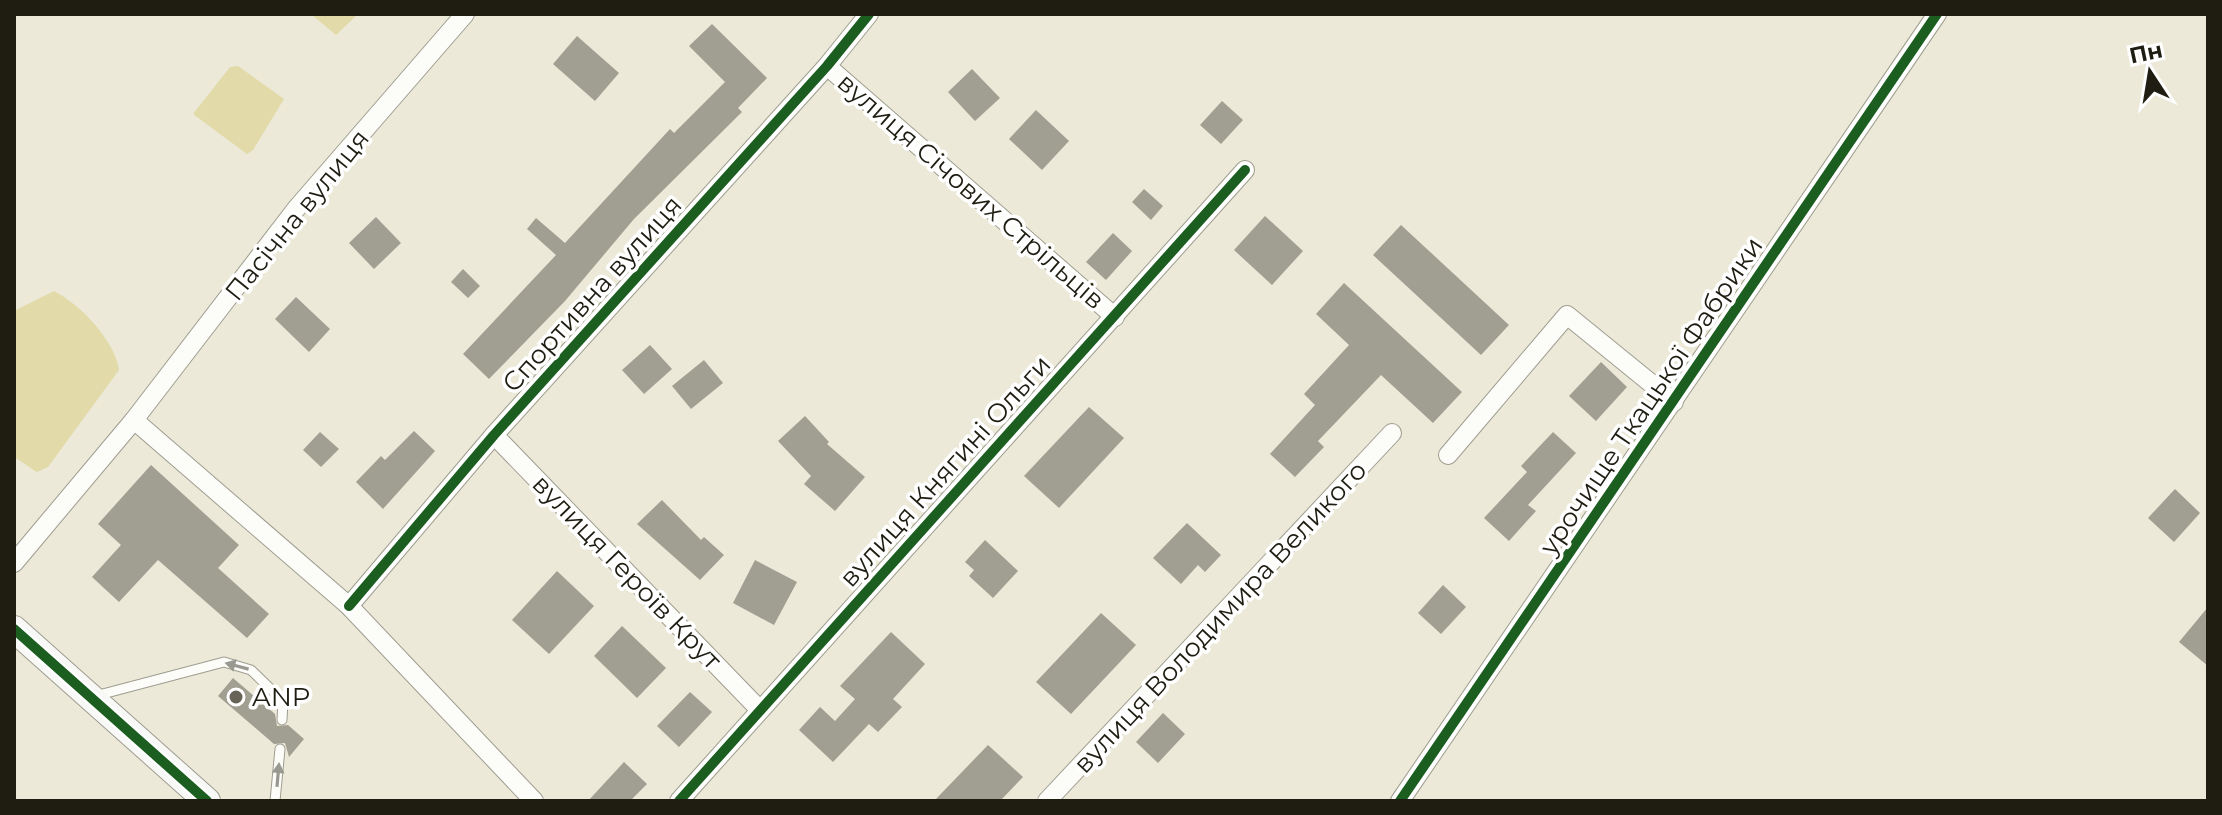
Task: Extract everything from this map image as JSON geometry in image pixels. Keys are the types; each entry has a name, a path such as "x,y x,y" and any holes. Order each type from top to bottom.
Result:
{"main road":[{"path":"14,629 207,801"}],"street":[{"name":"Пасічна вулиця","path":"14,563 134,420 296,209 465,14"},
{"name":"Спортивна вулиця","path":"349,606 494,435 827,66 869,14"},
{"name":"урочище Ткацької Фабрики","path":"1400,801 1937,14"},
{"name":"вулиця Січових Стрільців","path":"827,66 1115,317"},
{"name":"вулиця Княгині Ольги","path":"679,801 1245,170"},
{"path":"1448,455 1567,315 1674,402"},
{"path":"134,420 349,606 534,801"},
{"name":"вулиця Володимира Великого","path":"1047,801 1392,433"},
{"name":"вулиця Героїв Крут","path":"494,435 760,710"}],"lane":[{"path":"91,698 224,662 251,670 283,701 282,720"},
{"path":"275,801 280,749"}],"shaded area":[{"path":"311,14 358,14 336,35"},
{"path":"238,66 284,99 253,150 247,154 193,114 230,67"},
{"path":"54,291 95,324 111,347 119,370 48,467 37,472 14,457 14,311"}],"building":[{"path":"712,24 767,78 738,108 742,112 634,219 565,301 489,379 463,354 556,255 527,229 536,218 565,243 670,129 674,133 725,82 689,46"},
{"path":"577,36 619,73 595,101 553,64"},
{"path":"972,69 1000,98 975,121 948,92"},
{"path":"1222,101 1243,120 1221,144 1200,125"},
{"path":"1036,110 1069,141 1042,170 1009,139"},
{"path":"1144,189 1163,206 1151,220 1132,202"},
{"path":"1265,216 1303,251 1272,285 1234,250"},
{"path":"376,217 401,243 374,269 349,243"},
{"path":"1401,225 1509,325 1481,355 1373,255"},
{"path":"1113,233 1132,251 1106,280 1086,262"},
{"path":"463,269 480,286 468,298 451,282"},
{"path":"1344,283 1462,392 1433,423 1381,375 1318,441 1324,447 1295,477 1270,454 1315,405 1304,394 1349,345 1316,314"},
{"path":"296,297 330,329 309,352 275,319"},
{"path":"650,345 672,369 644,394 622,370"},
{"path":"704,360 723,383 691,409 672,386"},
{"path":"1601,362 1627,387 1596,421 1569,396"},
{"path":"1089,407 1124,438 1059,508 1024,476"},
{"path":"805,416 829,442 827,444 865,477 835,511 804,484 811,476 778,441"},
{"path":"414,431 435,451 383,509 356,482 381,456 385,460"},
{"path":"320,432 339,449 321,467 303,450"},
{"path":"1553,432 1576,453 1528,505 1536,511 1509,541 1484,518 1527,472 1521,466"},
{"path":"151,465 239,545 218,568 269,614 247,638 158,560 119,602 92,577 121,545 98,524"},
{"path":"2175,489 2200,513 2174,542 2148,518"},
{"path":"662,500 701,540 704,537 724,555 700,580 637,524"},
{"path":"1187,523 1221,555 1205,572 1198,565 1181,584 1153,558"},
{"path":"985,540 1018,571 993,598 969,576 974,570 965,562"},
{"path":"755,560 797,582 774,625 733,603"},
{"path":"557,571 594,606 549,654 512,620"},
{"path":"1443,585 1466,607 1441,634 1418,613"},
{"path":"2208,607 2208,666 2179,642"},
{"path":"1101,613 1136,645 1071,714 1036,682"},
{"path":"622,626 666,668 637,698 594,656"},
{"path":"891,632 925,664 893,699 902,707 878,732 869,724 833,762 799,730 820,707 835,721 855,699 840,686"},
{"path":"233,678 275,714 277,726 288,725 304,739 289,757 285,743 274,744 218,696"},
{"path":"690,692 712,712 679,747 657,726"},
{"path":"1163,713 1185,734 1158,763 1136,742"},
{"path":"988,745 1023,777 1000,801 934,801"},
{"path":"624,762 647,784 630,801 588,801"}],"cycle path":[{"path":"349,606 494,435 827,66 869,14"},
{"path":"1400,801 1937,14"},
{"path":"679,801 1245,170"},
{"path":"14,629 207,801"}],"place":[{"name":"ANP","path":"236,697"}]}
